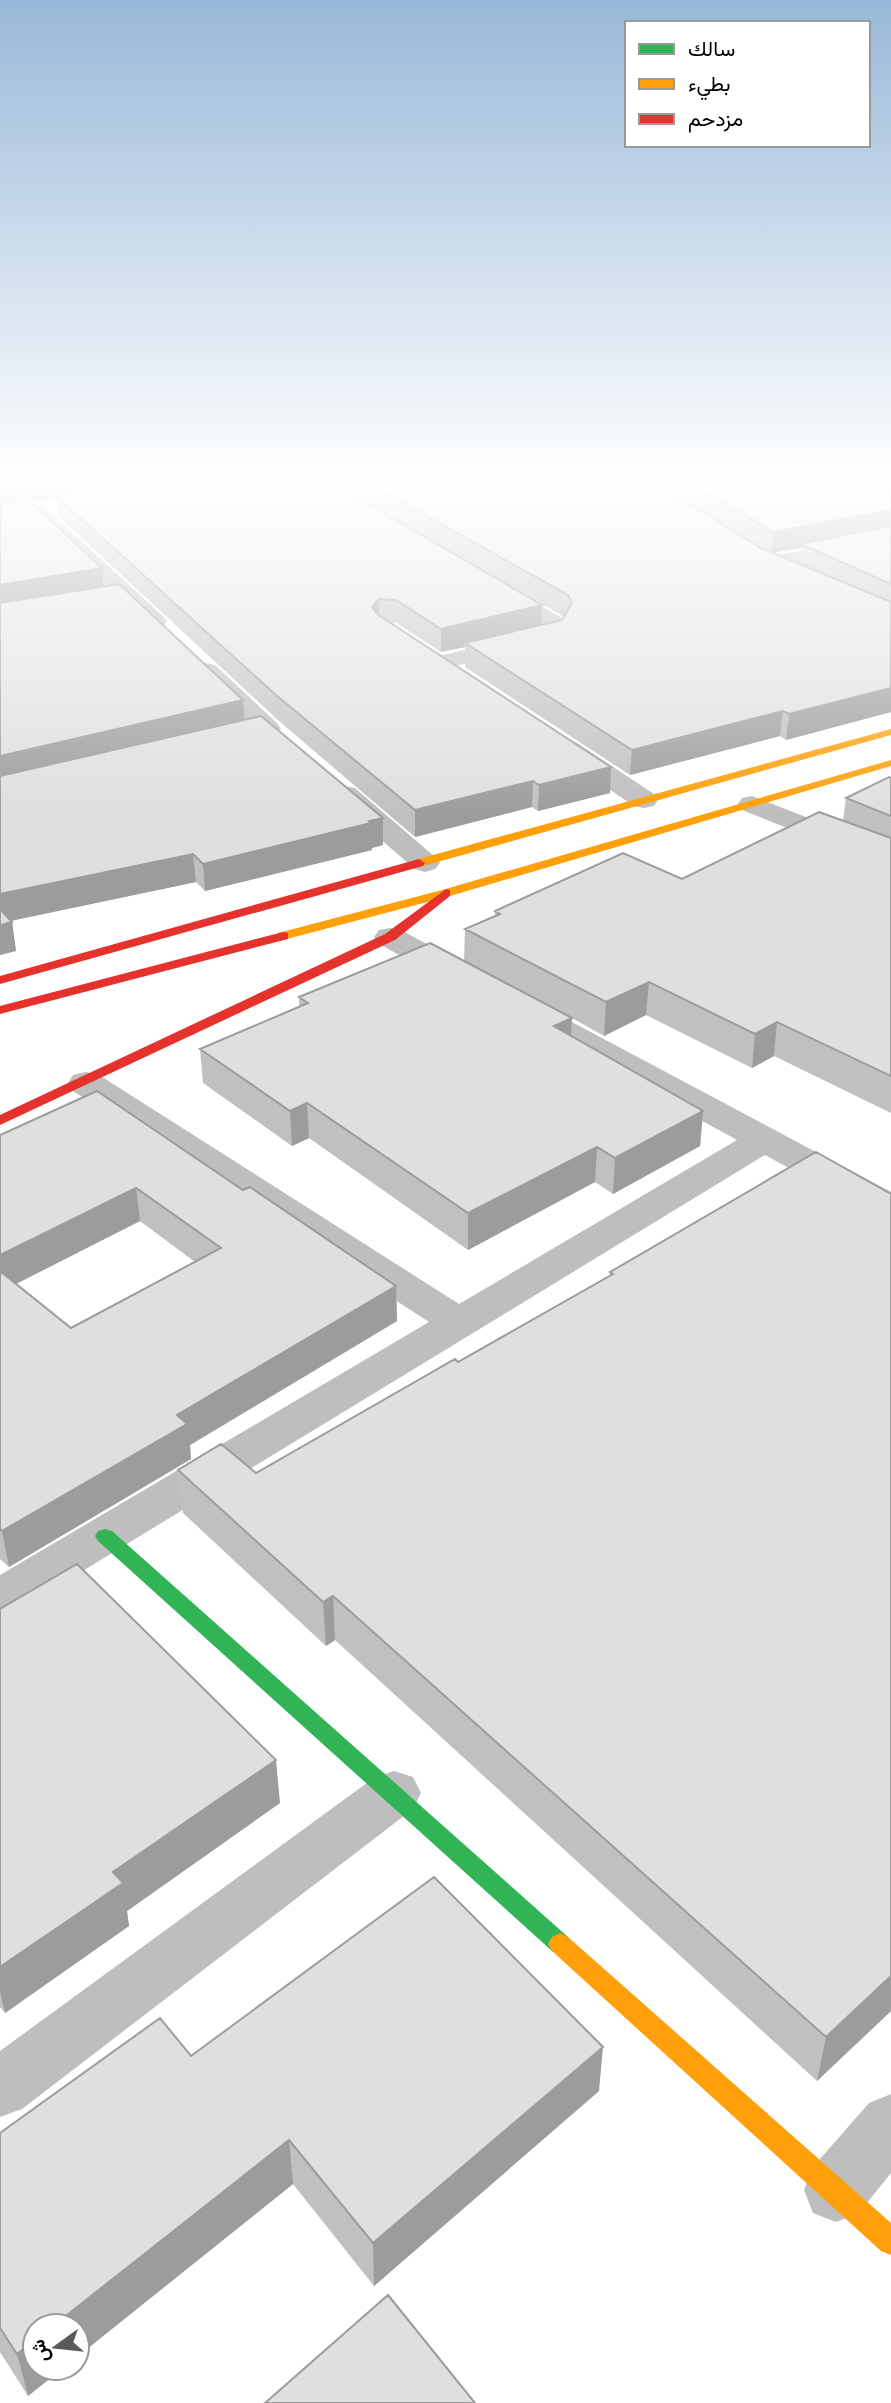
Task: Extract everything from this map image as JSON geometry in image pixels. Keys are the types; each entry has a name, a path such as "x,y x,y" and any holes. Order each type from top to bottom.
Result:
{"main road":[{"path":"0,980 891,732"},
{"path":"0,1010 446,893 891,763"},
{"path":"0,1121 86,1083 390,937 446,893"},
{"path":"105,1536 891,2241"}],"street":[{"path":"123,590 169,634"},
{"path":"462,678 429,657 553,636 557,625 498,590"},
{"path":"103,601 129,596"},
{"path":"189,653 289,747"},
{"path":"242,735 268,729"},
{"path":"542,732 645,800"},
{"path":"321,774 425,863"},
{"path":"752,804 891,860"},
{"path":"390,937 891,1208"},
{"path":"86,1083 459,1322"},
{"path":"0,1598 763,1140"},
{"path":"0,2088 394,1793"},
{"path":"836,2190 891,2124"}],"building":[{"path":"81,590 126,590 243,700 0,756 0,603"},
{"path":"160,590 516,590 542,605 441,629 396,600 379,599 372,607 377,614 611,767 539,785 533,781 415,810 277,696"},
{"path":"559,590 862,590 891,602 891,688 789,714 783,711 632,750 465,643 562,620 572,603 568,595"},
{"path":"261,716 383,818 203,864 193,854 0,894 0,776"},
{"path":"889,777 891,816 846,798"},
{"path":"819,812 891,838 891,1076 777,1022 755,1034 649,982 606,1002 465,929 500,914 495,911 623,853 682,879"},
{"path":"0,909 12,922 0,925"},
{"path":"430,943 572,1018 554,1026 703,1111 615,1158 597,1147 468,1213 307,1103 290,1111 200,1049 308,1003 299,997"},
{"path":"97,1091 243,1190 250,1187 396,1286 177,1415 187,1424 2,1531 0,1271 71,1328 221,1248 136,1188 0,1255 0,1135"},
{"path":"816,1152 891,1194 891,1976 826,2037 333,1596 323,1602 178,1470 221,1444 256,1473 455,1359 458,1362 613,1274 610,1272"},
{"path":"77,1564 276,1760 113,1872 123,1883 0,1967 0,1609"},
{"path":"434,1877 603,2047 373,2243 289,2140 71,2312 21,2312 21,2351 17,2354 0,2328 0,2133 160,2018 191,2056"},
{"path":"388,2295 475,2403 265,2403"}],"traffic: fast":[{"path":"105,1536 560,1944"}],"traffic: slow":[{"path":"419,863 891,732"},
{"path":"283,936 446,893 891,763"},
{"path":"560,1944 891,2241"}],"traffic: jam":[{"path":"0,980 419,863"},
{"path":"0,1121 390,937 446,893"},
{"path":"0,1010 283,936"}]}
